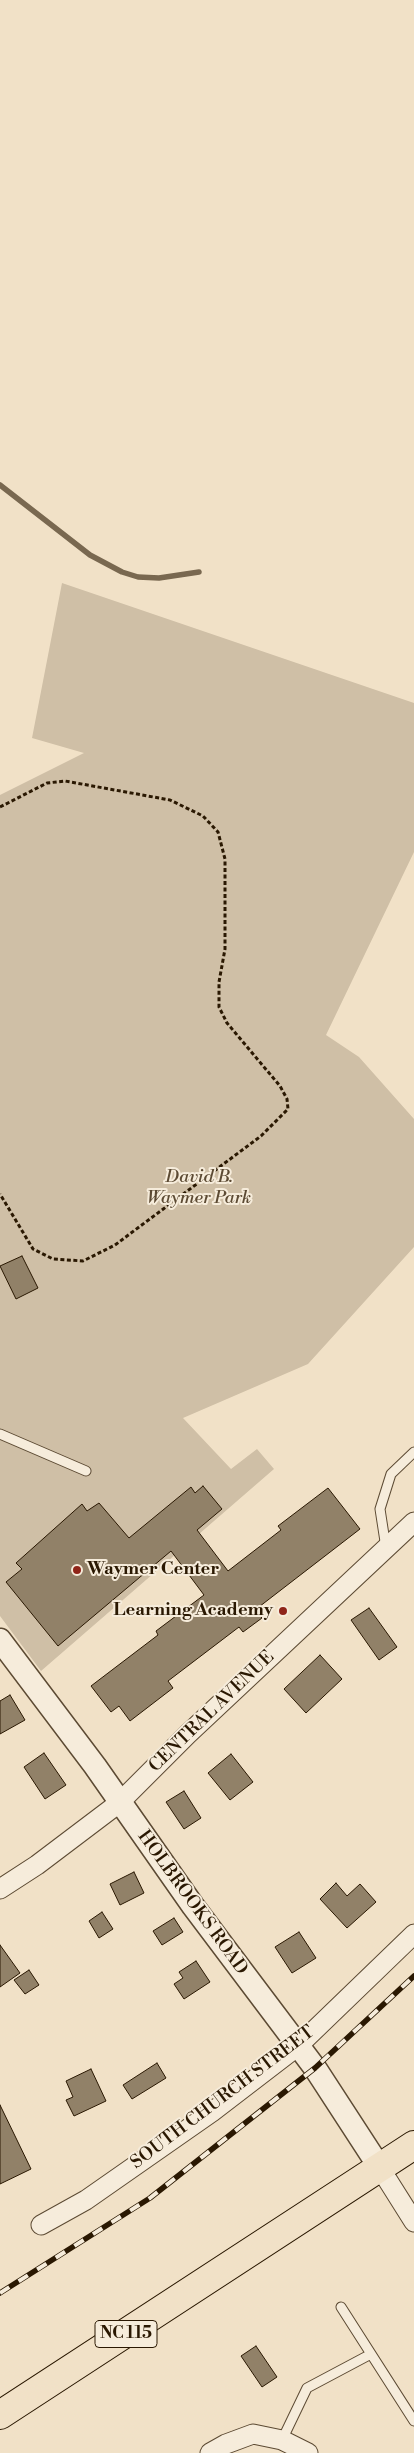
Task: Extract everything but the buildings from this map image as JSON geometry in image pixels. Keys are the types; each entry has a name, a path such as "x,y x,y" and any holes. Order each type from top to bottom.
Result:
{"main road":[{"name":"NC 115","path":"0,2415 414,2145"}],"street":[{"name":"CENTRAL AVENUE","path":"0,1889 44,1860 119,1802 188,1734 414,1522"},
{"name":"HOLBROOKS ROAD","path":"0,1640 95,1766 193,1906 315,2068 380,2168"},
{"name":"SOUTH CHURCH STREET","path":"41,2225 94,2194 212,2112 298,2046 414,1934"},
{"path":"380,2168 414,2222"},
{"path":"210,2453 226,2444 254,2434 282,2440 308,2453"}],"lane":[{"path":"0,1434 86,1471"},
{"path":"386,1549 380,1510 391,1474 414,1452"},
{"path":"341,2307 414,2421"},
{"path":"282,2440 307,2388 371,2354"}],"path":[{"path":"0,808 47,783 65,780 170,800 203,816 218,832 225,860 225,949 219,982 219,1007 227,1023 280,1086 287,1099 288,1109 261,1136 130,1234 115,1245 83,1261 53,1259 33,1249 0,1194"}],"green space":[{"name":"David B. Waymer Park","path":"62,583 414,703 414,852 326,1035 359,1057 414,1119 414,1247 308,1364 183,1418 231,1469 257,1449 274,1469 41,1671 0,1616 0,795 84,753 32,738"}],"waterway":[{"path":"0,485 90,555 122,572 138,577 159,578 199,572"}],"railway":[{"path":"0,2293 150,2198 315,2068 414,1976"}],"place":[{"name":"Waymer Center","path":"77,1570"},
{"name":"Learning Academy","path":"283,1611"}]}
